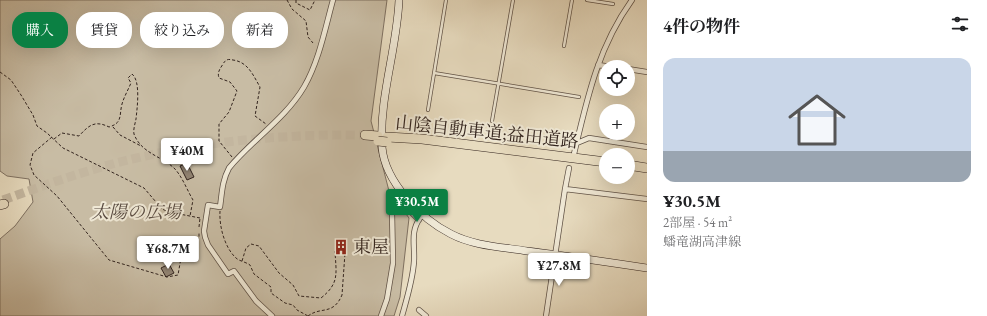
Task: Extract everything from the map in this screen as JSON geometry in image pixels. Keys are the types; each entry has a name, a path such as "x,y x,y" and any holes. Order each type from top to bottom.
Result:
{"highway":[{"name":"山陰自動車道;益田道路","path":"366,137 599,165"},
{"name":"山陰自動車道;益田道路","path":"383,139 422,139 599,161"},
{"path":"635,166 647,168"},
{"path":"635,170 647,172"}],"main road":[{"path":"399,0 397,27 385,90 382,148 394,182 420,217 452,234 481,244 647,268"}],"street":[{"path":"272,316 256,301 234,271 228,274 205,237 205,218 208,205 220,207 222,185 229,168 293,103 303,88 312,72 333,0"},
{"path":"574,154 585,102 598,65 609,37 632,0"},
{"path":"635,70 647,72"},
{"path":"576,143 589,138 647,147"},
{"path":"546,316 569,168"},
{"path":"565,189 647,199"},
{"path":"381,316 387,299 393,263 391,220 394,207 400,201 420,217 413,234 414,260 411,281 402,316"},
{"path":"419,310 426,316"}],"lane":[{"path":"428,110 446,0"},
{"path":"492,121 513,0"},
{"path":"564,46 572,0"},
{"path":"587,0 613,4"},
{"path":"434,73 579,97"}],"path":[{"path":"288,0 292,9 306,21 308,37 313,43"},
{"path":"296,0 296,3 310,10 315,0"},
{"path":"232,157 219,141 219,124 229,112 237,91 230,82 218,78 218,73 224,62 228,59 241,61 247,65 260,87 255,116 267,124"},
{"path":"0,72 11,80 33,115 37,126 52,137 63,148 144,188 162,209 168,212 205,218"},
{"path":"54,139 62,133 79,136 88,126 94,124 101,123 109,127 115,126 121,118 122,106 131,83 128,78 132,74 137,80 138,90 134,132 137,140 148,152 175,169 193,200 190,216"},
{"path":"112,126 120,136 142,146"},
{"path":"52,137 33,153 30,165 34,175 57,196 109,260 167,278 178,275 182,252 199,238 200,218"},
{"path":"220,207 224,238 229,249 237,260 242,260 250,265 254,274 271,286 271,293 276,298 293,305 308,316 313,312 323,312 335,306 342,295 345,253 337,249 334,251 336,278 330,291 321,298 299,296 293,286 280,273 259,246 251,244 246,248 242,260"}],"green space":[{"name":"太陽の広場","path":"0,0 387,0 371,121 389,191 409,218 400,297 394,316 0,316 0,239 15,226 33,202 29,179 7,176 0,171"}],"building":[{"path":"187,163 194,177 187,180 180,166"},
{"path":"169,264 174,273 166,277 161,268"}],"tunnel":[{"path":"3,200 93,169 184,148 244,140 304,136 365,135"}],"place":[{"name":"東屋","path":"341,247"}]}
